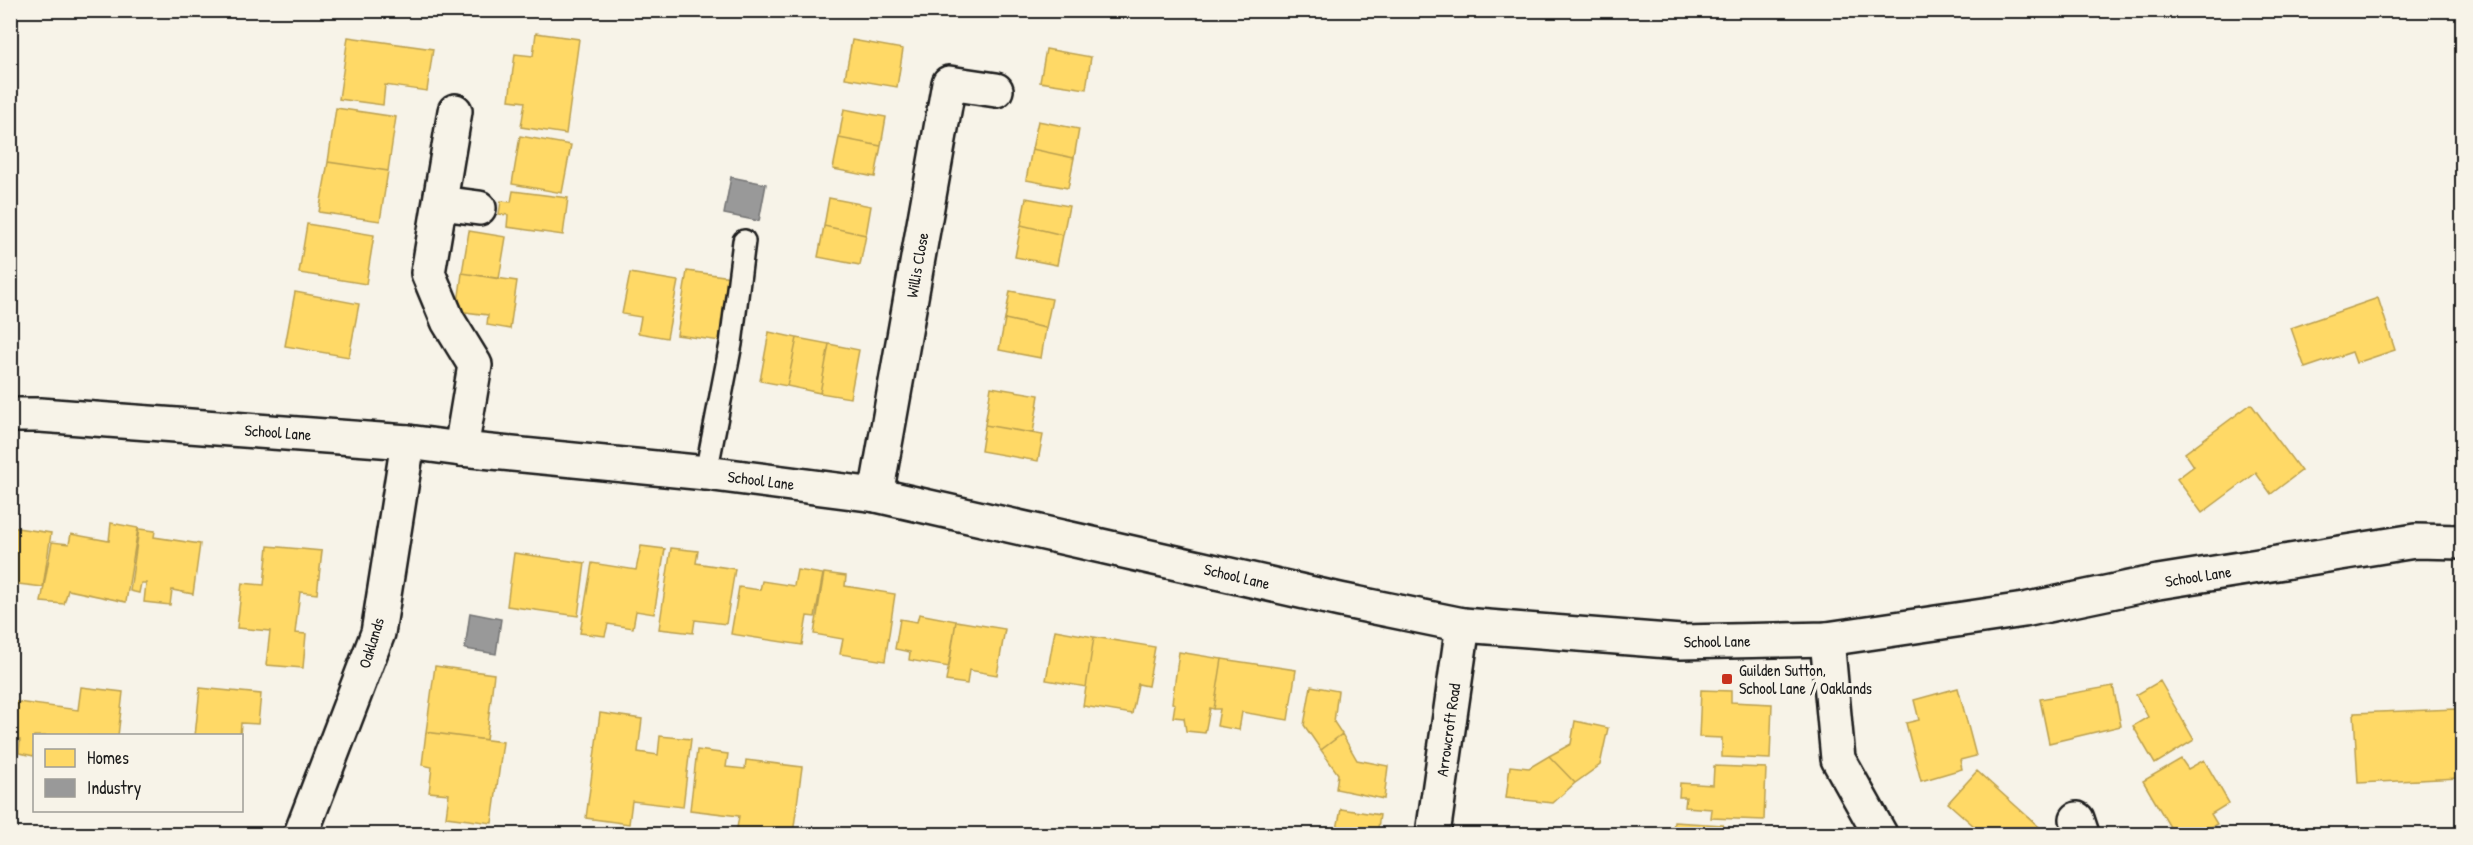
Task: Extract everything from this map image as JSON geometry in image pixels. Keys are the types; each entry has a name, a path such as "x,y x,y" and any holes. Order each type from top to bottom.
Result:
{"street":[{"name":"Willis Close","path":"876,495 949,83 996,90"},
{"path":"455,111 428,273 447,321 475,365 461,449"},
{"path":"441,203 479,208"},
{"name":"School Lane","path":"10,415 52,416 408,442 706,473 876,495 1340,600 1463,625 1681,642 1827,639 2024,610 2158,582 2415,541 2463,542"},
{"name":"Oaklands","path":"301,834 378,633 408,442"},
{"name":"Arrowcroft Road","path":"1433,834 1463,625"},
{"path":"1827,639 1838,759 1880,834"}],"lane":[{"path":"706,473 730,344 744,241"}],"building: Homes":[{"path":"536,33 579,39 566,134 521,127 525,102 509,100 515,54 533,56"},
{"path":"348,37 433,49 427,91 385,85 383,105 339,99"},
{"path":"852,40 903,49 897,87 845,78"},
{"path":"1046,49 1091,57 1086,89 1040,82"},
{"path":"336,108 396,117 388,171 328,162"},
{"path":"844,109 886,117 881,146 839,138"},
{"path":"1038,121 1079,129 1074,158 1032,149"},
{"path":"520,136 571,145 562,193 512,184"},
{"path":"839,138 881,146 875,177 833,169"},
{"path":"1032,149 1074,158 1068,188 1026,180"},
{"path":"328,162 388,171 380,221 319,212"},
{"path":"513,191 568,198 563,235 507,227 508,215 499,214 501,201 511,202"},
{"path":"829,198 871,206 866,235 824,226"},
{"path":"1026,198 1069,206 1063,235 1021,225"},
{"path":"307,224 374,235 366,284 299,273"},
{"path":"1021,225 1063,235 1057,265 1015,257"},
{"path":"824,226 866,235 860,265 818,257"},
{"path":"469,231 506,237 499,279 462,273"},
{"path":"687,271 731,277 721,341 677,335"},
{"path":"462,273 517,281 510,329 487,325 488,315 457,311"},
{"path":"630,273 678,281 667,338 638,333 641,317 622,314"},
{"path":"1010,291 1052,299 1046,328 1005,319"},
{"path":"295,292 359,304 349,357 285,346"},
{"path":"2378,298 2395,350 2356,363 2352,352 2305,368 2291,328"},
{"path":"1005,319 1046,328 1041,358 999,350"},
{"path":"769,332 797,338 787,386 760,381"},
{"path":"797,338 829,344 820,393 787,386"},
{"path":"829,344 859,350 850,398 820,393"},
{"path":"991,387 1039,395 1033,433 985,425"},
{"path":"2251,404 2301,471 2271,494 2256,473 2202,513 2177,479 2194,466 2185,453"},
{"path":"985,425 1043,435 1038,461 981,451"},
{"path":"111,523 138,528 126,602 68,590 64,604 41,602 52,542 69,544 71,534 109,541"},
{"path":"10,527 51,533 43,587 10,583"},
{"path":"139,529 155,531 154,537 200,544 193,594 172,590 170,605 144,602 146,583 141,583 139,593 130,591"},
{"path":"268,546 322,551 317,594 300,592 295,633 306,634 303,668 266,665 270,631 237,628 242,583 264,585"},
{"path":"641,546 665,549 654,614 636,611 633,628 608,624 605,636 580,633 592,563 636,570"},
{"path":"671,548 698,551 696,563 735,569 726,624 695,620 693,633 659,629"},
{"path":"514,553 585,563 578,616 507,606"},
{"path":"797,570 823,574 815,617 807,616 802,645 731,634 739,587 760,590 762,581 794,586"},
{"path":"824,573 846,576 845,586 895,594 885,661 840,654 843,639 814,634"},
{"path":"919,614 956,621 949,667 909,660 910,652 895,649 900,619 917,622"},
{"path":"956,621 1005,629 997,675 969,670 967,684 946,681"},
{"path":"1055,630 1094,637 1086,687 1046,680"},
{"path":"1094,637 1155,647 1148,686 1138,684 1132,714 1083,706"},
{"path":"1179,652 1222,659 1214,709 1210,708 1205,733 1186,731 1184,718 1173,717 1175,704 1172,703"},
{"path":"1222,659 1296,670 1288,720 1242,712 1239,730 1217,726 1220,709 1214,709"},
{"path":"435,666 494,674 486,740 426,732"},
{"path":"2160,681 2194,740 2155,764 2133,726 2148,717 2136,695"},
{"path":"1311,686 1338,691 1334,722 1342,734 1321,750 1304,725"},
{"path":"2113,686 2121,726 2049,743 2040,699"},
{"path":"81,687 123,692 118,734 33,734 33,756 19,753 20,740 10,739 10,701 78,710"},
{"path":"200,688 261,694 258,724 241,723 240,734 195,734"},
{"path":"1958,688 1976,756 1960,760 1962,769 1921,781 1906,723 1919,720 1914,700"},
{"path":"1701,690 1731,691 1731,702 1772,704 1770,759 1722,757 1722,738 1699,737"},
{"path":"2456,709 2459,778 2358,783 2354,713"},
{"path":"600,713 642,719 638,752 658,755 660,736 691,739 683,807 632,801 629,824 586,818"},
{"path":"1575,721 1608,728 1600,765 1575,783 1549,756 1571,744"},
{"path":"426,732 503,742 492,823 446,817 449,794 429,792 432,767 422,765"},
{"path":"1342,734 1357,760 1388,766 1384,799 1336,789 1338,774 1321,750"},
{"path":"697,750 728,754 726,767 745,769 746,760 802,767 793,834 736,834 739,816 690,810"},
{"path":"1549,756 1575,783 1553,803 1506,798 1510,766 1529,768"},
{"path":"2181,759 2188,769 2204,760 2229,803 2211,814 2217,824 2199,834 2174,834 2143,781"},
{"path":"1714,766 1766,768 1764,820 1711,818 1712,809 1685,807 1686,797 1679,797 1680,783 1713,785"},
{"path":"1977,771 2047,834 1983,834 1948,803"},
{"path":"1341,809 1380,815 1377,834 1336,834"},
{"path":"1674,822 1723,825 1723,834 1660,834 1660,828 1673,829"}],"building: Industry":[{"path":"731,177 766,184 759,221 724,214"},
{"path":"470,613 501,619 496,654 465,649"}],"place":[{"name":"Guilden Sutton, School Lane / Oaklands","path":"1727,679"}]}
